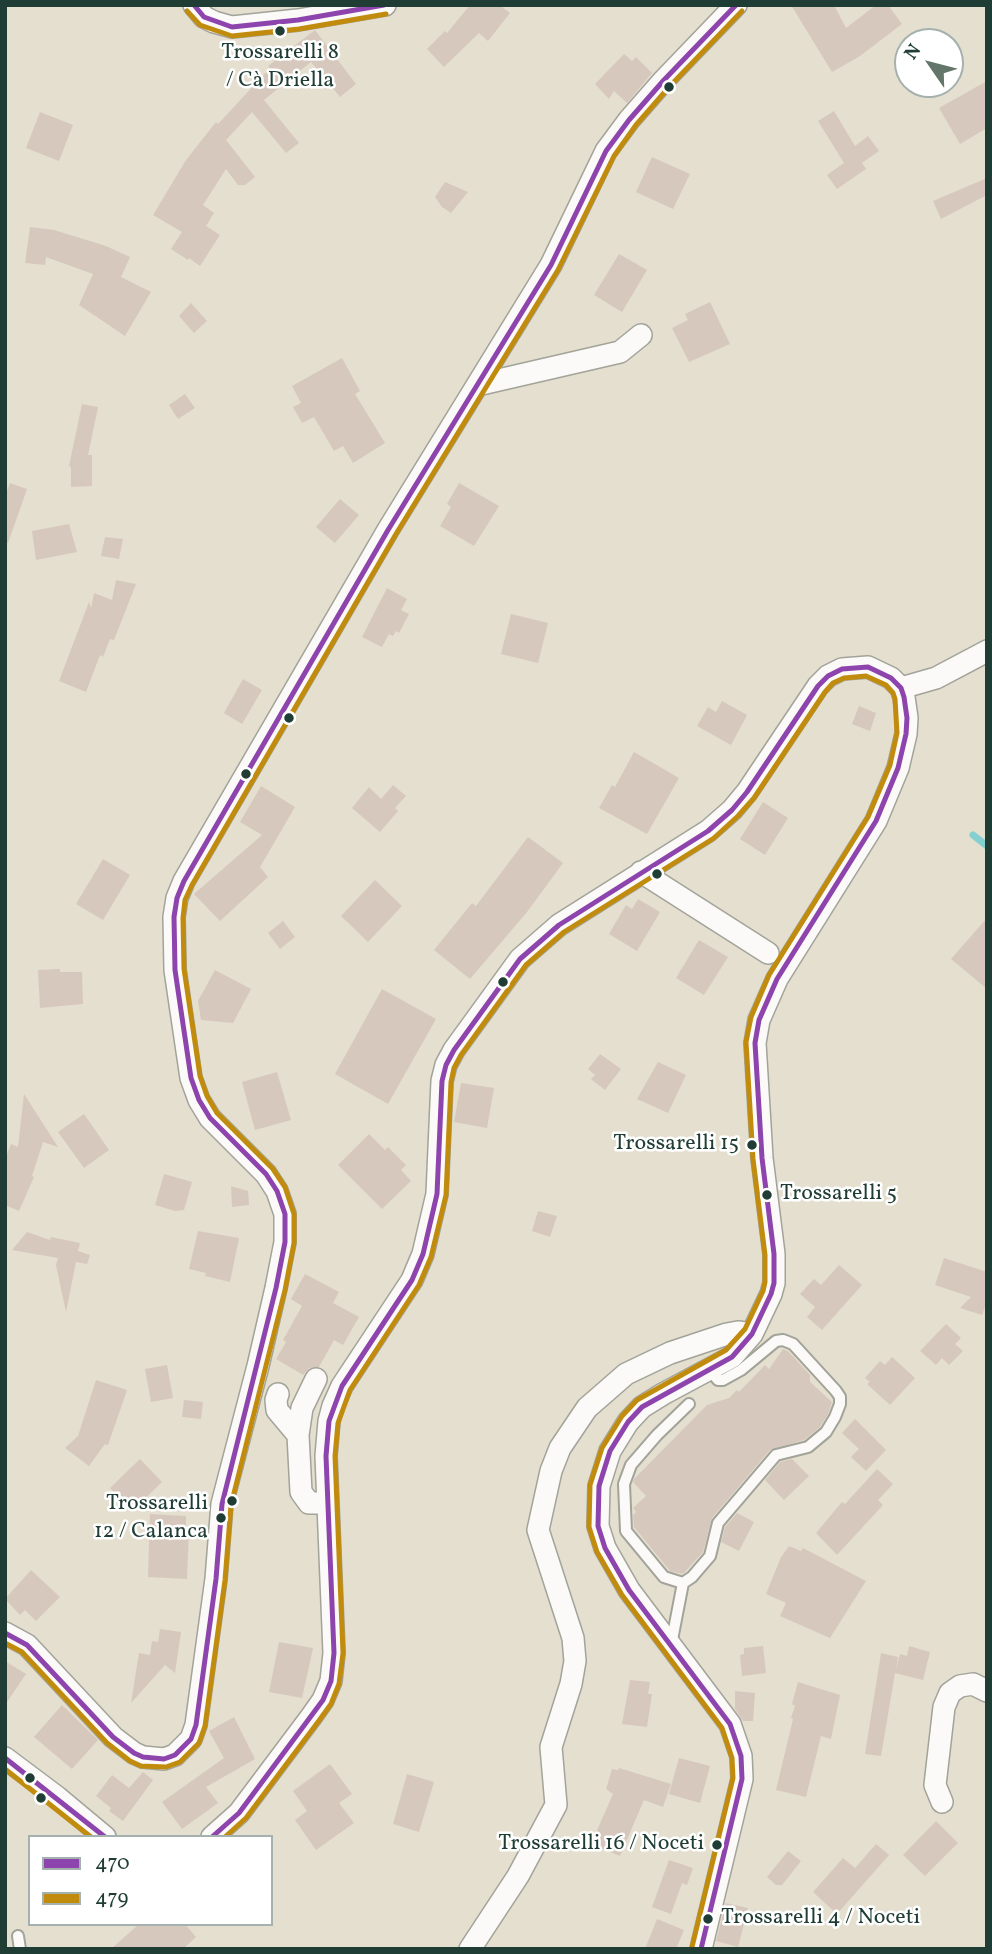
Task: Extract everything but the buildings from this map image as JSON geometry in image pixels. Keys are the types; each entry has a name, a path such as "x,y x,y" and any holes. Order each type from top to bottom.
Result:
{"street":[{"path":"194,5 204,17 232,27 298,20 385,5"},
{"path":"5,1633 27,1645 113,1737 134,1753 143,1757 164,1759 175,1755 191,1739 200,1701 216,1579 222,1504 276,1288 285,1242 285,1214 277,1191 266,1174 211,1118 199,1100 191,1078 175,970 174,917 177,898 184,881 381,542 551,265 606,151 664,80 736,5"},
{"path":"477,385 620,352 641,335"},
{"path":"901,688 936,678 987,651"},
{"path":"214,1835 239,1813 323,1700 331,1681 334,1653 326,1456 333,1406 342,1386 412,1280 430,1229 437,1194 442,1081 446,1065 474,1020 520,959 559,925 708,831 732,810 776,750 806,700 828,676 842,669 868,667 881,672 901,688 906,708 906,734 890,792 876,821 777,979 759,1020 755,1043 759,1118 775,1271 771,1294 752,1334 733,1357 663,1394 642,1407 628,1422 610,1451 599,1486 598,1526 605,1548 629,1590 730,1724 741,1756 742,1779 701,1949"},
{"path":"641,872 768,953"},
{"path":"470,1949 518,1876 556,1805 551,1747 571,1684 575,1661 573,1638 538,1530 551,1471 560,1448 587,1408 626,1374 670,1353 727,1334 752,1334"},
{"path":"316,1379 302,1408 298,1435 301,1492 309,1503 327,1503"},
{"path":"278,1394 277,1410 298,1435"},
{"path":"942,1802 935,1785 944,1707 950,1693 960,1686 973,1684 987,1691"},
{"path":"5,1758 102,1835"}],"lane":[{"path":"671,1645 683,1583 692,1577 709,1556 718,1523 776,1455 808,1447 826,1432 840,1404 836,1391 793,1344 783,1340 776,1341 741,1370 723,1380 718,1380 709,1370"},
{"path":"683,1583 664,1577 626,1531 624,1484 631,1465 657,1435 690,1404"},
{"path":"541,1832 544,1840 541,1855"},
{"path":"18,1936 20,1949"}],"waterway":[{"path":"973,835 987,846"}],"transit line":[{"name":"470","path":"194,5 204,17 232,27 298,20 384,5"},
{"name":"470","path":"5,1633 27,1645 113,1737 134,1753 143,1757 164,1759 175,1755 191,1739 196,1725 216,1579 222,1504 276,1288 285,1242 285,1214 277,1191 266,1174 210,1118 199,1100 191,1078 175,970 174,917 177,898 184,881 388,530 551,265 606,151 664,80 736,5"},
{"name":"479","path":"187,11 200,25 232,36 299,29 386,14"},
{"name":"479","path":"5,1643 22,1652 107,1743 130,1761 141,1766 166,1767 180,1762 199,1743 205,1726 225,1580 231,1505 285,1290 294,1243 294,1214 285,1187 273,1169 217,1113 200,1076 184,969 185,900 396,534 558,270 614,156 636,125 670,86 742,11"},
{"name":"470","path":"214,1835 239,1813 323,1700 331,1681 334,1653 326,1456 329,1421 342,1386 412,1280 423,1254 437,1194 442,1081 454,1050 520,959 559,925 708,831 732,810 747,792 818,686 828,676 842,669 868,667 891,678 901,688 904,697 906,734 898,768 876,821 777,979 759,1020 755,1043 762,1158 774,1254 774,1283 771,1294 752,1334 732,1357 642,1407 628,1422 610,1451 599,1486 598,1526 605,1548 629,1590 730,1724 741,1756 742,1779 701,1949"},
{"name":"479","path":"227,1835 246,1818 318,1722 331,1704 339,1684 343,1653 335,1456 338,1423 350,1390 419,1285 431,1257 446,1195 451,1082 461,1055 526,965 564,932 714,838 754,798 833,683 844,678 866,676 886,685 895,699 897,733 890,765 868,817 769,975 751,1017 746,1042 753,1159 765,1255 763,1291 745,1329 726,1350 637,1400 622,1416 602,1448 590,1485 589,1527 597,1552 622,1595 722,1728 732,1758 733,1778 692,1947"},
{"name":"470","path":"5,1758 102,1835"},
{"name":"479","path":"5,1769 88,1835"}],"place":[{"name":"Trossarelli 8 / Cà Driella","path":"280,31"},
{"name":"Trossarelli 15","path":"752,1145"},
{"name":"Trossarelli 5","path":"767,1195"},
{"name":"Trossarelli 12 / Calanca","path":"221,1518"},
{"name":"Trossarelli 16 / Noceti","path":"717,1845"},
{"name":"Trossarelli 4 / Noceti","path":"708,1919"}]}
